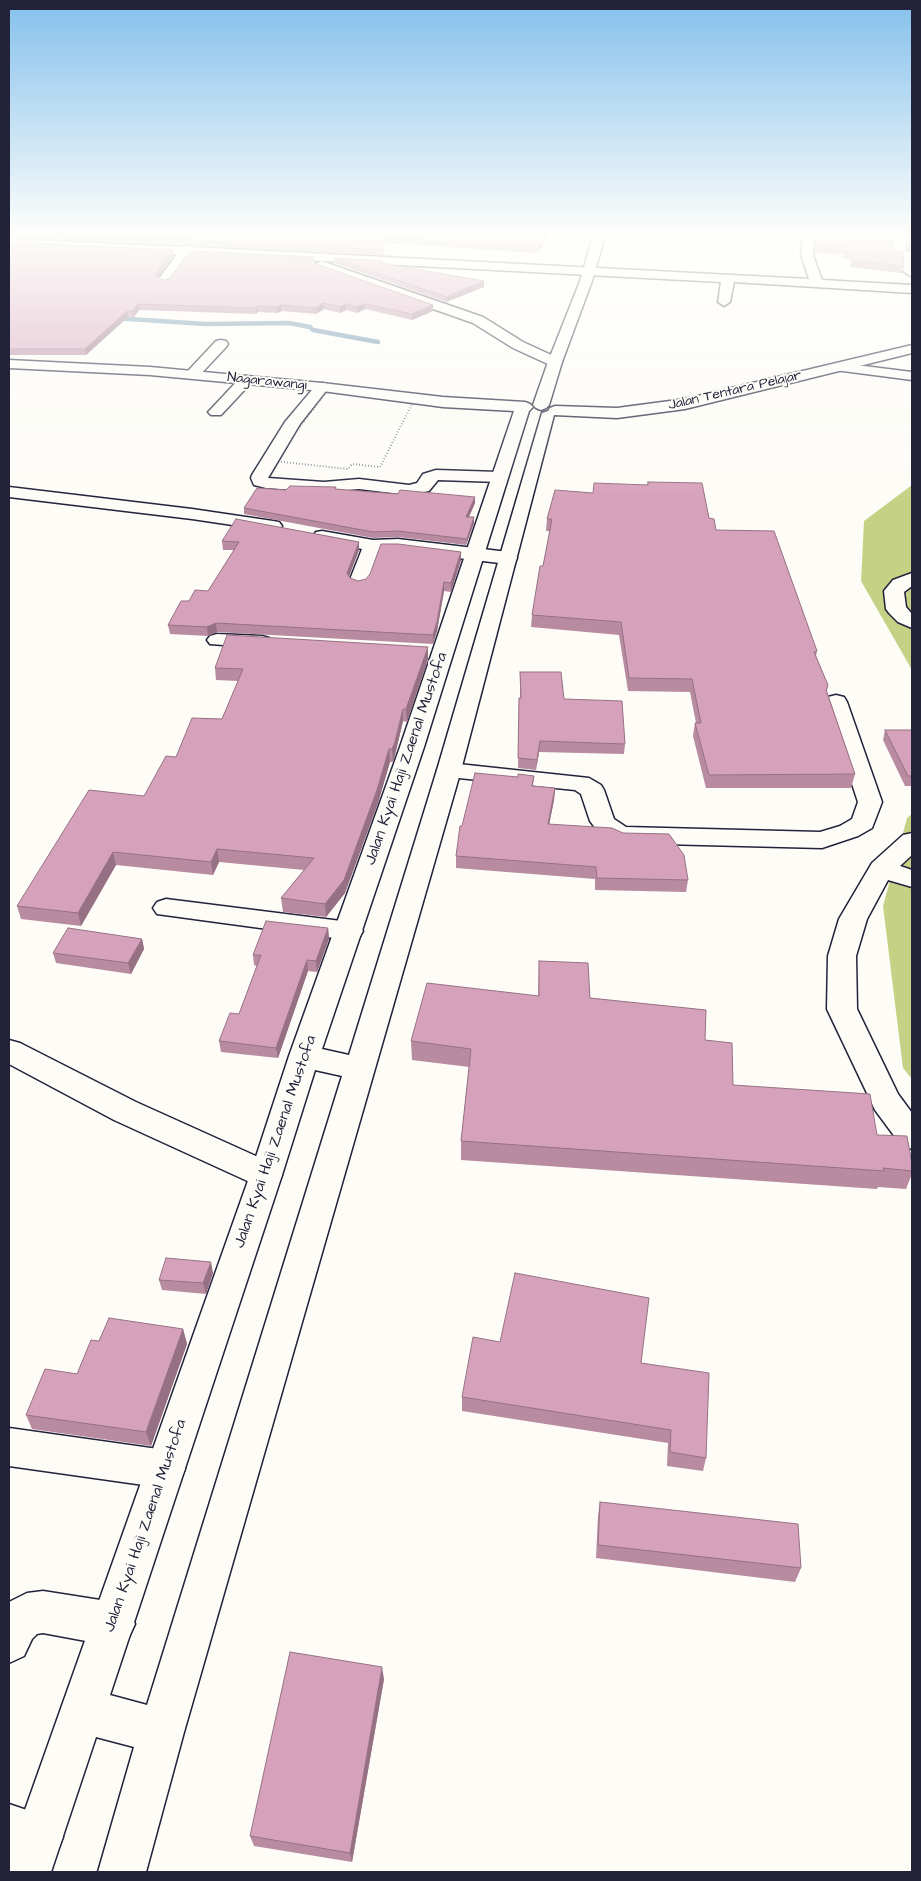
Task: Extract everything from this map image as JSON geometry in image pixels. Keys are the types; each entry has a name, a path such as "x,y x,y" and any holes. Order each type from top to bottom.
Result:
{"main road":[{"path":"479,321 518,345 555,362"},
{"name":"Jalan Kyai Haji Zaenal Mustofa","path":"122,1872 161,1732 452,761 508,558 538,410 570,321"},
{"path":"192,375 221,344"},
{"name":"Jalan Tentara Pelajar","path":"538,410 618,413 685,404 912,349"},
{"path":"889,356 909,375"},
{"name":"Nagarawangi","path":"9,364 150,370 322,387 443,402 538,410"},
{"path":"840,367 909,375"},
{"path":"216,412 246,380"},
{"path":"322,387 293,422 259,478 260,481 324,487 359,484 410,490 423,487 429,478 436,475 499,477"},
{"name":"Jalan Kyai Haji Zaenal Mustofa","path":"25,1846 84,1711 266,1175 304,1056 412,747 434,651 474,554 499,477 538,410"},
{"path":"9,492 192,514 297,531 373,546 398,545 508,558"},
{"path":"359,582 373,546"},
{"path":"912,580 900,584 894,591 896,609 912,622"},
{"path":"217,640 283,643"},
{"path":"412,747 452,761 581,784 592,790 602,820 608,828 622,834 822,840 849,831 863,823 870,802 836,702"},
{"path":"912,841 881,869 854,918 842,956 842,1009 886,1101 912,1136"},
{"path":"881,869 912,879"},
{"path":"166,908 348,930"},
{"path":"9,1051 125,1111 266,1175"},
{"path":"304,1056 360,1069"},
{"path":"9,1447 165,1470"},
{"path":"9,1641 16,1624 27,1614 43,1612 113,1624"},
{"path":"84,1711 161,1732"}],"path":[{"path":"327,391 413,402 380,467 352,464 348,469 274,461 327,391"}],"green space":[{"path":"912,485 912,670 861,581 864,521"},
{"path":"912,814 912,1079 903,1068 883,906 907,818"}],"building":[{"path":"9,321 116,321 85,349 9,349"},
{"path":"648,482 702,483 709,518 714,519 716,530 774,531 817,651 814,652 828,685 826,690 855,774 709,775 695,723 701,723 692,679 629,678 621,622 532,615 540,566 543,566 552,519 547,519 555,490 593,493 594,483 648,485"},
{"path":"290,486 336,487 335,489 398,494 400,490 475,497 466,517 474,517 467,539 398,531 373,532 244,508 257,488 286,490"},
{"path":"236,519 359,542 347,573 350,578 358,581 366,579 370,574 381,544 398,544 461,552 451,583 444,582 433,635 216,623 207,627 168,625 181,601 189,601 195,590 208,591 239,542 222,541"},
{"path":"227,635 428,647 406,709 403,709 395,742 392,749 389,749 377,790 344,880 325,904 281,898 314,858 217,849 211,862 113,852 78,913 17,906 89,790 144,796 166,756 176,757 192,718 222,719 243,669 215,668"},
{"path":"520,672 561,672 564,699 622,701 625,744 540,741 537,760 518,758 519,698 521,698"},
{"path":"885,730 912,730 912,776 908,776"},
{"path":"475,773 518,777 518,774 534,776 532,786 555,788 548,824 612,828 623,833 669,834 684,855 688,880 597,878 596,867 456,856 460,826 462,826"},
{"path":"266,921 328,928 316,961 307,960 276,1048 219,1041 230,1013 239,1014 261,955 253,955"},
{"path":"68,928 142,939 128,963 53,953"},
{"path":"539,961 588,963 590,998 706,1010 705,1040 732,1043 733,1085 870,1094 877,1135 907,1136 912,1171 883,1168 884,1171 461,1141 471,1049 411,1041 427,983 539,996"},
{"path":"166,1258 211,1262 203,1283 159,1280"},
{"path":"515,1273 649,1298 641,1363 709,1373 706,1458 670,1452 671,1430 462,1397 473,1337 500,1342"},
{"path":"109,1318 183,1329 146,1432 26,1415 45,1369 77,1374 91,1340 99,1341"},
{"path":"600,1502 798,1524 801,1568 598,1545"},
{"path":"290,1652 382,1667 350,1853 250,1836"}],"waterway":[{"path":"156,321 205,324 289,323 310,327 313,330 378,342"}]}
